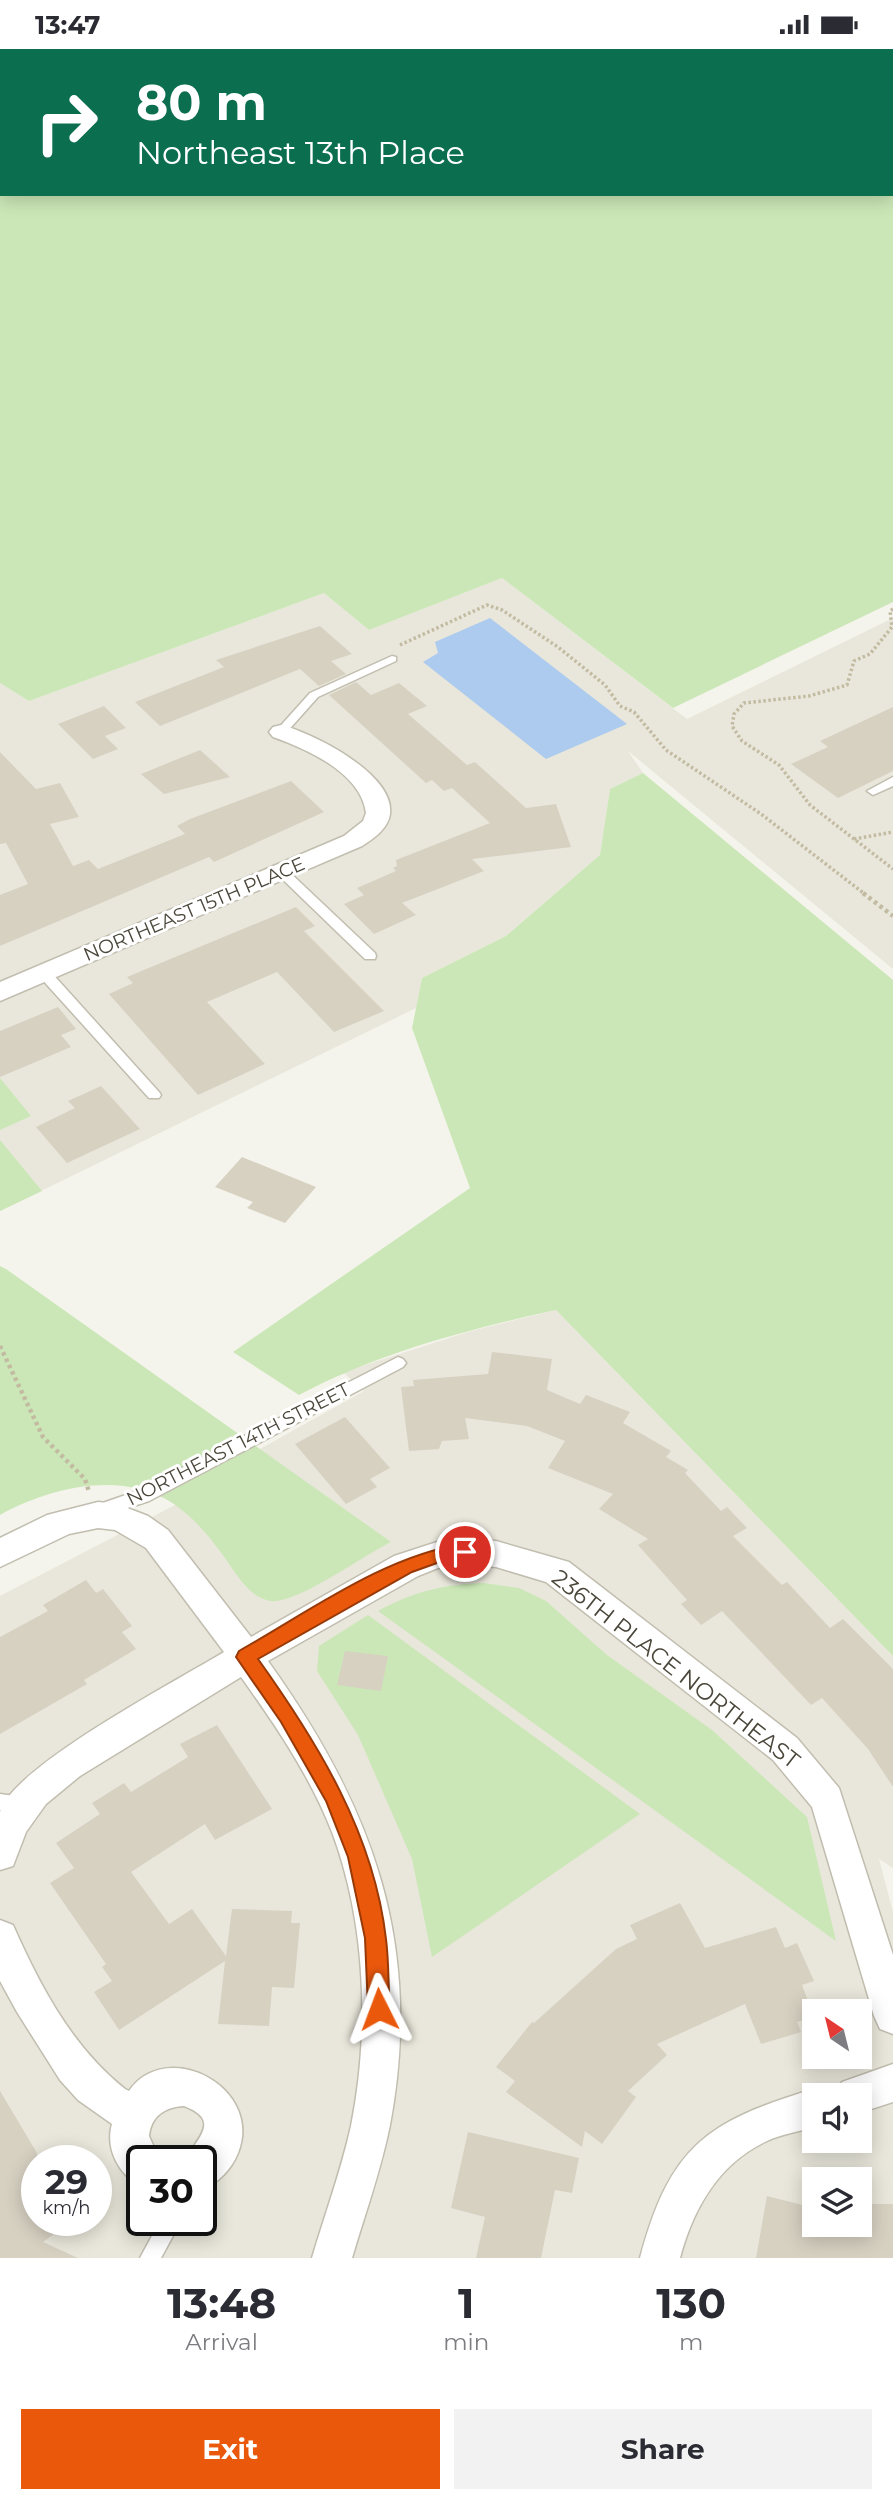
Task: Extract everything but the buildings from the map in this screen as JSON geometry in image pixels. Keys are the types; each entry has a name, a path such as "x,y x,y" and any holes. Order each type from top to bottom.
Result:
{"street":[{"name":"NORTHEAST 15TH PLACE","path":"0,992 353,841 370,829 379,815 377,799 323,749 281,732"},
{"name":"NORTHEAST 14TH STREET","path":"0,1554 45,1530 95,1513"},
{"path":"95,1513 128,1519 156,1539 288,1716 334,1798 358,1857 376,1938 380,2032 373,2111 332,2258"},
{"name":"236TH PLACE NORTHEAST","path":"0,1853 11,1824 13,1803 34,1793 68,1765 245,1657 405,1566 437,1555 465,1552 496,1554 557,1572 785,1749 805,1771 827,1799 893,2016"},
{"path":"0,1937 5,1954 74,2069 95,2090 134,2115"},
{"path":"872,2090 893,2083"},
{"path":"131,2145 130,2130 134,2115 144,2101 158,2091 182,2087 205,2092 216,2103 223,2117 224,2133 217,2152"},
{"path":"660,2258 666,2233 694,2175 720,2150 755,2127 802,2112"}],"lane":[{"path":"281,732 314,695 393,659"},
{"path":"873,791 893,781"},
{"path":"281,871 370,956"},
{"path":"44,973 154,1095"},
{"name":"NORTHEAST 14TH STREET","path":"95,1513 143,1496 398,1363"},
{"path":"150,2258 162,2236"}],"path":[{"path":"393,659 400,645 452,621 488,605 502,610 558,647 605,685 620,706 634,712 666,750 761,814 893,916"},
{"path":"893,609 890,611 892,627 870,654 854,661 847,685 809,696 744,703 734,714 732,726 742,741 779,765 810,806 893,869"},
{"path":"854,839 893,832"},
{"path":"0,1346 43,1437 85,1479 95,1513"}],"shaded area":[{"path":"502,578 687,719 893,618 893,969 628,751 643,773 610,789 600,855 506,936 422,978 416,1008 0,1211 0,683 29,701 324,593 369,630"},
{"path":"556,1310 893,1656 893,1868 879,1859 893,1912 893,2258 0,2258 0,1596 175,1505 260,1449 364,1391 343,1372 471,1331"}],"green space":[{"path":"0,196 893,196 893,602 673,708 502,578 369,630 324,593 29,701 0,683"},
{"path":"643,773 893,980 893,1656 556,1310 424,1344 360,1367 299,1395 233,1352 470,1188 412,1028 422,978 506,936 600,855 610,789"},
{"path":"0,1078 31,1116 0,1130"},
{"path":"0,1140 42,1191 0,1211"},
{"path":"0,1266 391,1542 297,1595 271,1601 255,1595 249,1589 212,1540 188,1515 154,1494 132,1487 87,1486 64,1490 0,1515"},
{"path":"484,1583 519,1588 546,1601 607,1655 712,1730 807,1817 836,1941 378,1611 429,1590"},
{"path":"368,1615 640,1814 432,1957 412,1859 358,1735 317,1671 319,1646"}],"water":[{"path":"490,618 627,724 546,759 423,662 438,653 435,642"}],"route":[{"path":"379,2009 376,1938 358,1857 334,1798 288,1716 245,1657 405,1566 437,1555 465,1552"}]}
